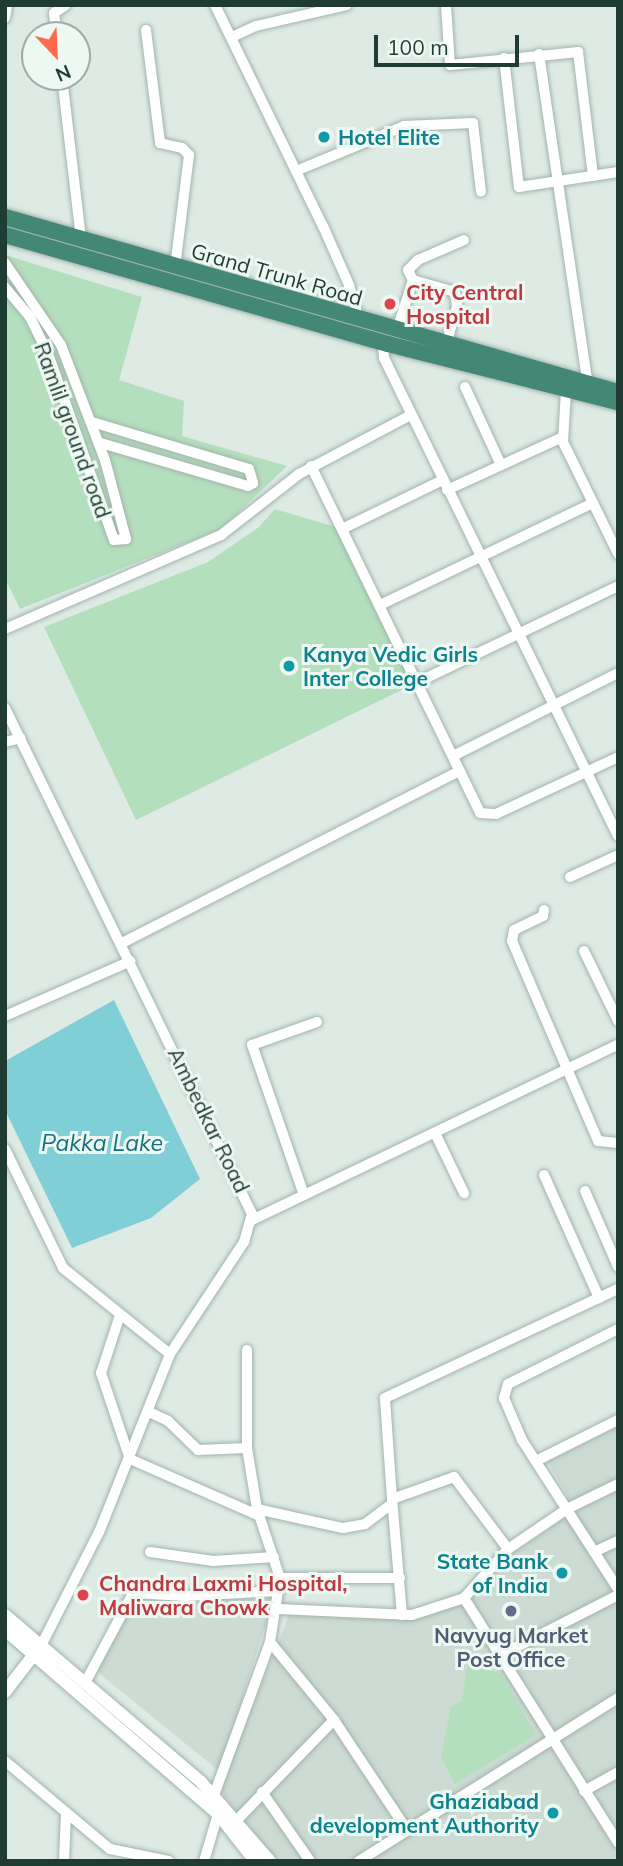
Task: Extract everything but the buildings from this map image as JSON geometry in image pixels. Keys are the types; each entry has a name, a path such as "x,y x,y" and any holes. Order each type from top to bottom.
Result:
{"highway":[{"name":"Grand Trunk Road","path":"5,217 359,320 393,337 424,337 588,384 617,399"},
{"name":"Grand Trunk Road","path":"5,234 393,337 566,391 617,399"}],"street":[{"path":"5,18 7,5"},
{"path":"55,21 54,13 66,5"},
{"path":"215,5 349,285 359,320"},
{"path":"232,37 256,26 347,5"},
{"path":"446,5 450,65 578,52 593,176"},
{"path":"146,30 160,143 182,148 189,155 175,267"},
{"path":"540,54 588,384"},
{"path":"504,58 519,187 618,172"},
{"path":"64,91 81,238"},
{"path":"296,170 404,126 473,123 481,192"},
{"path":"446,345 457,306 455,292 413,279 408,270 412,265 464,240"},
{"path":"5,263 61,345 99,442 248,486 253,483 249,469 92,422"},
{"path":"413,279 393,337 383,346 384,358 480,558 589,771 618,836"},
{"name":"Ramlil ground road","path":"5,287 30,317 48,354 114,540 120,542 127,536 99,442"},
{"path":"465,387 501,465"},
{"path":"566,391 563,437 618,554"},
{"path":"5,629 220,535 311,466 411,415"},
{"path":"342,529 563,437"},
{"path":"311,466 480,813 487,817 618,757"},
{"path":"380,605 593,503"},
{"path":"418,682 618,586"},
{"path":"453,756 618,673"},
{"name":"Ambedkar Road","path":"5,708 248,1201 252,1220 244,1241 170,1353 149,1412 99,1532 38,1650"},
{"path":"5,742 20,738"},
{"path":"122,943 460,771"},
{"path":"570,877 618,855"},
{"path":"544,910 543,916 514,930 511,936 598,1141 618,1143"},
{"path":"584,951 618,1021"},
{"path":"5,1016 131,961"},
{"path":"304,1195 253,1045 317,1022"},
{"path":"252,1220 618,1045"},
{"path":"435,1133 464,1193"},
{"path":"5,1149 63,1268 170,1353"},
{"path":"544,1175 599,1298"},
{"path":"585,1191 618,1266"},
{"path":"402,1615 385,1398 618,1289"},
{"path":"120,1315 102,1373 130,1459 258,1512 343,1528 365,1524 392,1501 454,1477 508,1549"},
{"path":"618,1329 505,1388 507,1408 536,1461 618,1588"},
{"path":"214,1795 271,1642 281,1578 258,1512 247,1448 247,1350"},
{"path":"149,1412 168,1421 198,1450 247,1448"},
{"path":"536,1461 618,1420"},
{"path":"278,1609 402,1615 428,1612 464,1598 508,1549 566,1509 618,1484"},
{"path":"594,1552 618,1541"},
{"path":"150,1552 213,1561 274,1557"},
{"path":"281,1578 400,1578"},
{"path":"85,1683 132,1593 186,1596 279,1591"},
{"path":"501,1655 618,1595"},
{"path":"464,1598 617,1841"},
{"path":"5,1615 38,1650 218,1814 255,1861"},
{"path":"5,1630 85,1683 214,1795 270,1861"},
{"path":"271,1642 334,1720 407,1830"},
{"path":"5,1692 38,1650"},
{"path":"359,1861 618,1698"},
{"path":"236,1821 334,1720"},
{"path":"5,1761 110,1849 169,1861"},
{"path":"584,1791 618,1772"},
{"path":"262,1792 310,1861"},
{"path":"64,1861 66,1814"},
{"path":"204,1861 218,1814"}],"shaded area":[{"path":"618,1418 618,1861 276,1861 219,1790 292,1608 393,1611 448,1607 478,1597 509,1556 576,1510 542,1453"},
{"path":"275,1595 219,1771 95,1670 135,1597"}],"green space":[{"path":"5,255 142,297 119,380 184,401 182,436 287,466 221,529 20,609 5,578"},
{"path":"275,509 342,529 418,682 136,820 44,627 208,562 259,527"},
{"path":"468,1662 501,1674 536,1735 455,1784 441,1757 451,1707 462,1701"}],"water":[{"name":"Pakka Lake","path":"114,1000 200,1179 151,1218 72,1248 5,1110 5,1061"}],"place":[{"name":"Hotel Elite","path":"324,137"},
{"name":"City Central Hospital","path":"390,304"},
{"name":"Kanya Vedic Girls Inter College","path":"289,666"},
{"name":"State Bank of India","path":"562,1573"},
{"name":"Chandra Laxmi Hospital, Maliwara Chowk","path":"83,1595"},
{"name":"Navyug Market Post Office","path":"511,1611"},
{"name":"Ghaziabad development Authority","path":"553,1813"}]}
